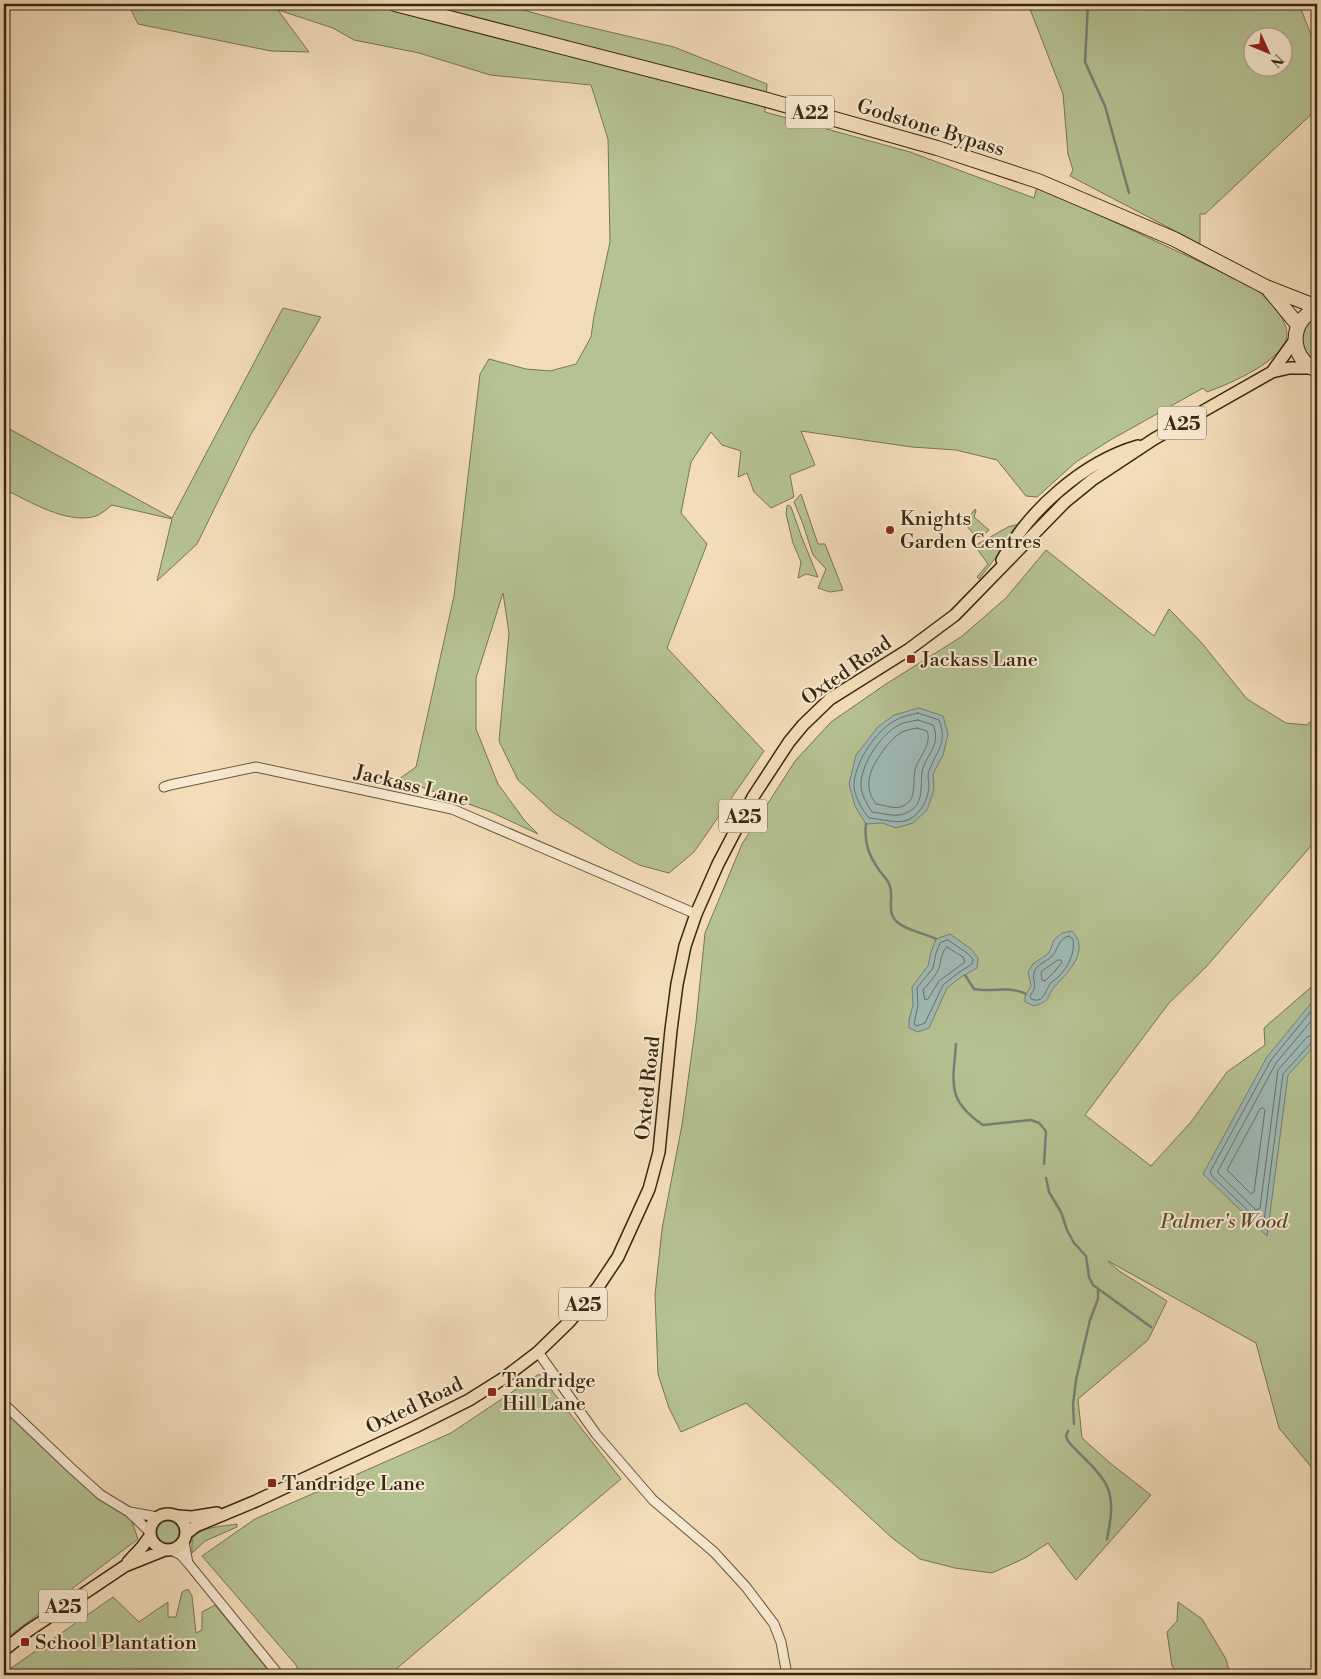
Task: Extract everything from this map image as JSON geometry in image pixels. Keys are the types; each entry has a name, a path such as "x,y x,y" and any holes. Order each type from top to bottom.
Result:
{"highway":[{"name":"Godstone Bypass","path":"395,4 769,101 946,151 1038,181 1174,239 1266,287 1317,308"},
{"name":"Godstone Bypass","path":"1266,287 1298,326"},
{"path":"1314,369 1302,360 1295,340 1298,326 1307,315 1317,308"}],"main road":[{"name":"Oxted Road","path":"1272,372 1295,340"},
{"name":"Oxted Road","path":"185,1538 196,1526 416,1427 461,1404 504,1378 538,1352 569,1322 598,1287 618,1256 649,1189 659,1152 677,984 696,914 718,864 753,797 789,742 803,725 830,700 908,650 955,615 997,570 1006,553 1027,524 1055,494 1079,475 1119,451 1148,443 1272,372 1289,368 1314,369"},
{"name":"Oxted Road","path":"178,1516 192,1517 231,1511"},
{"path":"167,1513 178,1516 186,1527 185,1538 179,1547 168,1550 158,1548 153,1542 150,1534 153,1522 157,1517 167,1513"},
{"name":"A25","path":"125,1566 142,1548 150,1534"},
{"name":"A25","path":"4,1650 28,1630 125,1566 168,1550"}],"street":[{"name":"Jackass Lane","path":"164,788 170,785 256,767 452,809 696,914"},
{"path":"538,1352 596,1434 653,1500 714,1552 746,1587 774,1624 787,1675"},
{"path":"4,1404 50,1450 101,1495 130,1512 150,1534"},
{"path":"130,1512 157,1517"},
{"path":"185,1538 188,1563"},
{"path":"168,1550 181,1555 279,1675"}],"green space":[{"path":"128,4 502,4 563,21 674,47 767,84 765,112 910,152 1034,198 1037,186 1254,287 1283,319 1287,333 1285,343 1268,361 1255,370 1207,392 1203,388 1107,442 1076,462 1037,497 1026,496 997,460 956,450 912,447 801,431 815,465 790,475 794,497 771,508 754,492 747,473 738,477 741,451 722,445 711,432 691,462 681,513 707,544 667,648 764,751 694,852 669,873 639,865 608,848 554,813 518,780 499,741 509,633 503,593 476,678 476,729 498,784 525,821 538,834 491,812 399,779 416,767 454,596 480,374 489,359 526,369 550,371 576,364 591,337 610,242 608,139 591,85 490,75 419,53 354,40 333,28 278,10 309,52 271,51 138,24"},
{"path":"1028,4 1299,4 1317,50 1317,109 1205,214 1200,214 1200,244 1070,176 1073,170 1068,154 1063,94"},
{"path":"283,308 321,317 250,436 197,544 157,581 172,519 112,505 96,516 85,518 61,515 4,489 4,426 172,518"},
{"path":"1317,315 1317,362 1306,351 1302,339 1306,326"},
{"path":"801,494 818,544 825,544 843,590 830,592 818,588 826,569 813,555 794,502"},
{"path":"789,505 818,577 806,574 798,578 801,562 793,543 786,514 787,506"},
{"path":"975,509 974,517 989,530 982,536 976,537 966,525 967,520"},
{"path":"1015,525 1021,525 979,579 977,577 988,564 978,550 978,544"},
{"name":"Palmer's Wood","path":"1046,550 1154,636 1169,609 1201,642 1247,699 1286,723 1307,725 1317,715 1317,839 1206,967 1169,1003 1085,1115 1151,1166 1191,1122 1227,1072 1265,1045 1264,1028 1317,982 1317,1093 1315,1096 1312,1144 1317,1258 1317,1474 1279,1428 1256,1343 1108,1261 1119,1271 1167,1301 1148,1340 1078,1399 1082,1438 1151,1495 1076,1580 1048,1543 1025,1558 992,1573 955,1568 920,1559 891,1537 746,1403 681,1432 669,1408 658,1374 655,1295 662,1229 682,1125 696,1022 705,933 742,844 795,761 831,722 886,684 961,637 1006,598"},
{"path":"539,1374 621,1479 389,1675 300,1675 296,1665 202,1556 255,1519 451,1433"},
{"path":"4,1410 70,1472 131,1519 138,1539 4,1640"},
{"path":"164,1521 172,1521 179,1528 179,1536 172,1543 164,1543 157,1536 157,1528"},
{"path":"237,1524 237,1527 205,1541 192,1553 192,1540 197,1533 220,1526"},
{"path":"188,1589 192,1596 196,1633 202,1630 202,1612 215,1605 272,1675 4,1675 4,1673 113,1597 139,1622 168,1602 168,1617 176,1617 182,1592"},
{"path":"1178,1602 1202,1619 1226,1659 1230,1675 1178,1675 1172,1666 1167,1632 1177,1621"}],"water":[{"path":"919,708 943,716 948,734 943,755 933,774 934,790 927,810 913,823 896,828 882,823 866,824 855,806 849,784 856,755 878,727 894,715"},
{"path":"1072,931 1077,938 1079,952 1072,967 1053,989 1047,1000 1034,1006 1025,1002 1025,996 1031,986 1028,972 1033,964 1049,953 1054,940 1062,933"},
{"path":"950,934 971,949 978,958 977,968 947,988 929,1028 918,1032 909,1028 913,1005 912,987 928,966 936,939"},
{"path":"1317,996 1317,1043 1288,1075 1267,1236 1203,1174 1267,1057"}],"waterway":[{"path":"1088,4 1085,62 1105,106 1129,193"},
{"path":"866,824 865,836 869,851 890,886 891,910 894,918 906,928 936,939"},
{"path":"965,975 974,989 1013,990 1026,994"},
{"path":"956,1044 953,1080 957,1099 971,1116 983,1125 1031,1120 1039,1123 1046,1131 1044,1164"},
{"path":"1046,1178 1049,1192 1061,1212 1067,1230 1074,1243 1086,1256 1089,1277 1093,1285 1151,1327"},
{"path":"1074,1424 1073,1404 1076,1380 1090,1320 1098,1299 1098,1290"},
{"path":"1068,1431 1066,1436 1068,1441 1096,1470 1108,1489 1111,1507 1107,1539"}],"place":[{"name":"Knights Garden Centres","path":"890,530"},
{"name":"Jackass Lane","path":"911,659"},
{"name":"Tandridge Hill Lane","path":"492,1392"},
{"name":"Tandridge Lane","path":"272,1483"},
{"name":"School Plantation","path":"25,1642"}]}
